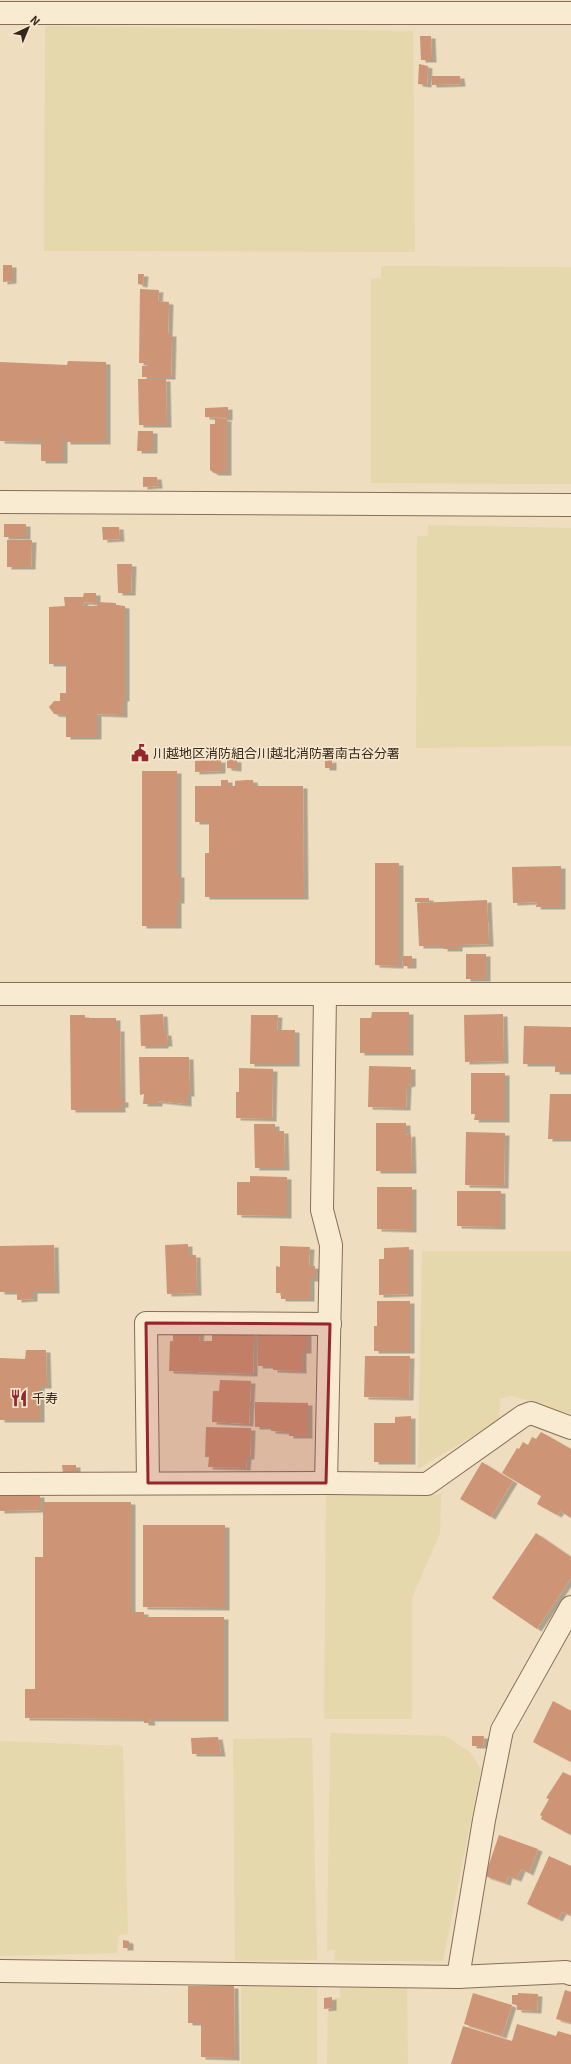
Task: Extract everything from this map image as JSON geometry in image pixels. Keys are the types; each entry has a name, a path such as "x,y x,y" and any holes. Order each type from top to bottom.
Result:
{"street":[{"path":"0,12 571,13"},
{"path":"0,502 571,505"},
{"path":"0,994 571,994"},
{"path":"325,994 322,1210 331,1245 326,1482"},
{"path":"148,1483 146,1323 330,1324"},
{"path":"0,1484 326,1482 427,1484 523,1416 531,1413 571,1428"},
{"path":"458,1977 484,1820 502,1730 571,1607"},
{"path":"0,1971 458,1977 566,1972 571,1974"}],"highlighted area":[{"path":"146,1323 330,1324 326,1483 148,1483"}],"shaded area":[{"path":"45,26 413,31 415,252 44,251"},
{"path":"381,266 571,267 571,484 371,483 371,279 381,278"},
{"path":"428,525 571,528 571,746 416,748 417,536 428,536"},
{"path":"422,1251 571,1251 571,1415 528,1400 511,1396 500,1399 499,1420 418,1469"},
{"path":"326,1493 417,1496 441,1494 440,1533 412,1598 412,1719 324,1719"},
{"path":"330,1733 445,1736 470,1752 481,1769 443,1961 334,1961 335,1950 327,1951"},
{"path":"312,1738 317,1960 235,1961 233,1739"},
{"path":"0,1741 123,1746 128,1934 119,1935 117,1953 0,1956"},
{"path":"340,1982 407,1986 408,2064 327,2064 328,2012 335,2012 336,1998 340,1998"},
{"path":"241,1985 317,1985 317,2064 241,2064"}],"building":[{"path":"420,36 431,36 432,60 421,60"},
{"path":"419,64 428,66 427,85 418,84"},
{"path":"431,76 460,76 461,84 432,85"},
{"path":"3,265 12,265 12,281 3,282"},
{"path":"138,274 144,274 143,285 138,284"},
{"path":"140,289 159,290 158,301 169,302 168,334 172,334 171,377 142,377 142,366 147,366 147,363 139,363"},
{"path":"68,361 106,362 106,442 66,442 66,438 63,438 63,461 41,461 41,438 37,438 37,442 0,441 0,362 67,365"},
{"path":"138,379 166,379 167,425 139,425"},
{"path":"228,407 228,418 205,417 205,408"},
{"path":"215,418 227,419 227,473 214,473 210,470 210,424 215,424"},
{"path":"138,431 153,431 153,451 137,451"},
{"path":"143,477 157,477 158,486 143,487"},
{"path":"4,524 26,524 26,537 4,537"},
{"path":"102,527 119,527 120,539 103,540"},
{"path":"7,540 32,540 31,567 7,567"},
{"path":"117,564 132,564 131,593 118,593"},
{"path":"84,593 96,593 96,603 84,602 83,606 97,606 97,602 116,603 116,605 125,606 125,699 123,699 123,715 97,714 97,737 66,737 66,715 54,714 49,707 54,701 60,701 60,693 66,693 66,664 49,664 49,607 65,606 64,597 83,597"},
{"path":"227,759 237,760 237,769 227,768"},
{"path":"221,760 221,771 195,772 195,761"},
{"path":"332,760 332,768 325,768 325,761"},
{"path":"142,771 177,771 177,875 180,875 180,901 177,901 177,926 142,926"},
{"path":"221,780 228,780 228,786 235,786 235,781 253,780 254,786 303,786 304,897 205,897 205,853 209,853 209,822 195,822 195,786 221,786"},
{"path":"375,863 399,863 399,966 375,965"},
{"path":"561,866 561,907 536,907 537,902 513,903 512,867"},
{"path":"415,898 429,898 429,902 415,902"},
{"path":"487,900 489,944 458,945 458,949 443,949 443,946 419,946 417,903"},
{"path":"466,954 486,954 486,979 466,979"},
{"path":"402,956 412,956 412,966 403,966"},
{"path":"372,1012 409,1012 409,1053 360,1053 360,1018 371,1018"},
{"path":"163,1014 164,1033 167,1033 168,1044 164,1044 164,1046 141,1046 140,1015"},
{"path":"503,1014 504,1061 465,1062 464,1015"},
{"path":"70,1015 85,1015 85,1018 116,1018 116,1029 120,1029 121,1100 124,1100 124,1105 121,1105 121,1110 71,1110"},
{"path":"251,1015 278,1015 277,1030 295,1030 295,1064 250,1064"},
{"path":"524,1026 571,1027 571,1072 555,1072 555,1064 523,1064"},
{"path":"139,1057 189,1057 190,1094 187,1094 187,1104 158,1101 158,1104 143,1104 144,1094 140,1095"},
{"path":"369,1066 411,1067 411,1084 407,1085 406,1108 368,1107"},
{"path":"239,1068 273,1069 272,1119 236,1118 236,1092 239,1092"},
{"path":"471,1073 505,1073 505,1120 474,1120 475,1114 471,1114"},
{"path":"550,1094 571,1094 571,1139 548,1139"},
{"path":"376,1123 406,1123 406,1135 411,1134 412,1171 376,1171"},
{"path":"254,1124 275,1124 275,1131 284,1131 285,1168 255,1168"},
{"path":"466,1132 505,1133 504,1186 465,1185"},
{"path":"250,1176 287,1177 287,1216 237,1215 237,1182 250,1182"},
{"path":"377,1187 412,1187 412,1230 377,1229"},
{"path":"457,1191 501,1191 501,1227 457,1226"},
{"path":"188,1244 188,1255 196,1255 197,1293 167,1294 165,1245"},
{"path":"54,1245 55,1291 33,1291 33,1299 17,1300 17,1292 0,1292 0,1246"},
{"path":"280,1246 310,1247 309,1266 315,1266 315,1279 310,1279 310,1299 281,1299 281,1293 276,1293 276,1266 280,1267"},
{"path":"409,1247 409,1294 379,1295 379,1259 384,1259 384,1248"},
{"path":"377,1301 410,1301 410,1351 374,1351 374,1326 377,1326"},
{"path":"173,1332 200,1332 199,1341 212,1341 212,1332 254,1333 253,1374 169,1371 170,1341 173,1341"},
{"path":"291,1333 307,1333 307,1351 302,1351 302,1371 273,1370 273,1366 258,1366 258,1335 291,1336"},
{"path":"26,1350 46,1350 47,1386 40,1386 40,1420 0,1420 0,1358 25,1359"},
{"path":"365,1356 410,1356 409,1398 364,1397"},
{"path":"220,1380 251,1381 249,1424 212,1422 213,1391 219,1391"},
{"path":"255,1402 308,1403 308,1436 289,1436 289,1432 271,1431 271,1427 255,1427"},
{"path":"411,1416 411,1462 374,1462 374,1423 395,1423 395,1417"},
{"path":"206,1427 251,1428 250,1457 247,1457 246,1468 208,1467 209,1457 205,1457"},
{"path":"541,1432 571,1449 571,1518 560,1511 557,1515 537,1504 541,1496 502,1473 517,1448 519,1449 523,1442 528,1445 532,1437 536,1439"},
{"path":"482,1462 513,1481 491,1517 460,1499"},
{"path":"62,1465 76,1465 76,1474 63,1474"},
{"path":"0,1495 40,1495 40,1510 0,1511"},
{"path":"43,1502 131,1502 131,1612 144,1612 144,1617 224,1617 224,1719 150,1719 151,1723 144,1723 144,1719 25,1718 25,1689 35,1689 35,1557 43,1557"},
{"path":"143,1525 225,1525 225,1608 143,1607"},
{"path":"536,1533 571,1557 571,1578 537,1629 492,1598"},
{"path":"553,1701 571,1711 571,1762 533,1742"},
{"path":"472,1736 484,1736 483,1746 472,1746"},
{"path":"218,1737 221,1754 192,1754 191,1738"},
{"path":"563,1772 571,1776 571,1835 541,1819 542,1816 540,1815 549,1799 546,1798"},
{"path":"499,1835 538,1849 529,1873 521,1869 517,1879 508,1876 506,1883 485,1876"},
{"path":"549,1856 571,1866 571,1912 570,1915 562,1912 558,1919 527,1904"},
{"path":"123,1940 129,1941 129,1948 123,1948"},
{"path":"188,1986 234,1986 235,2058 201,2057 201,2023 188,2023"},
{"path":"565,1990 571,1992 571,2023 556,2019"},
{"path":"473,1993 512,2005 502,2036 464,2024"},
{"path":"518,1993 538,1994 537,2011 517,2010 517,2005 512,2004 512,1995 518,1995"},
{"path":"332,1997 332,2008 324,2009 324,1998"},
{"path":"517,2024 556,2036 558,2031 571,2035 571,2064 451,2064 463,2026 512,2041"}],"place":[{"name":"川越地区消防組合川越北消防署南古谷分署","path":"140,753"},
{"name":"千寿","path":"19,1398"}]}
